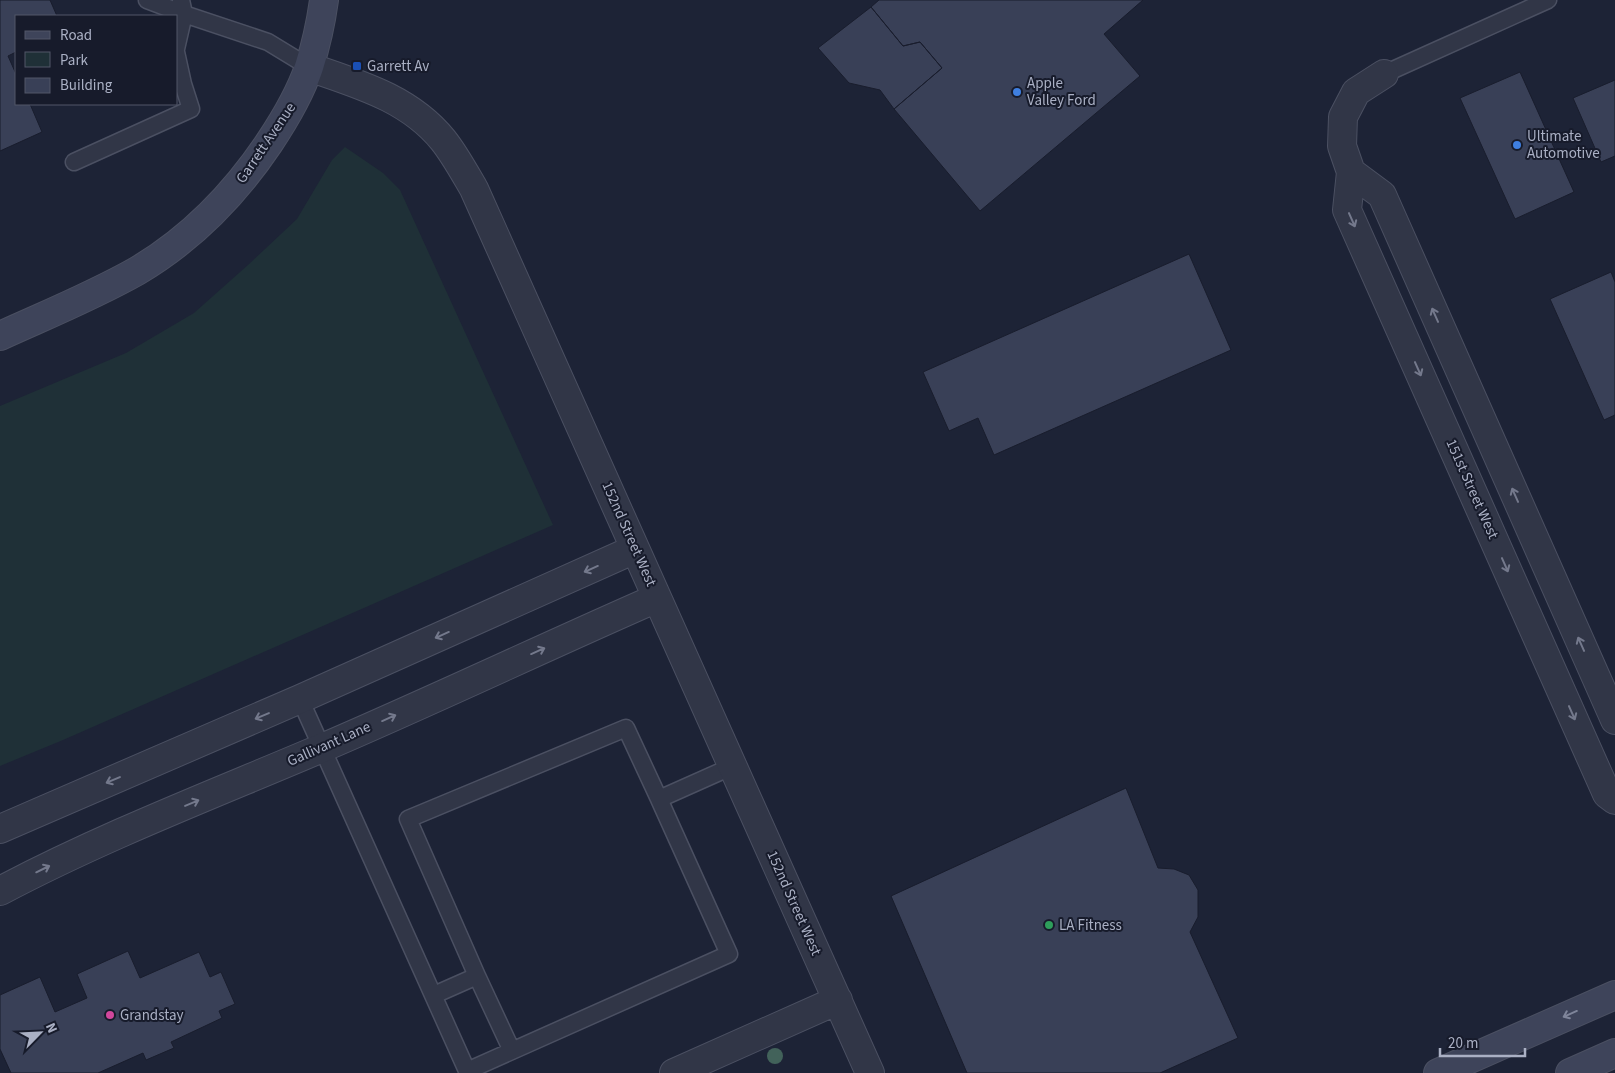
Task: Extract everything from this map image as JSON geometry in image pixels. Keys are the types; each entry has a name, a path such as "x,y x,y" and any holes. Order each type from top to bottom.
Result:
{"street":[{"name":"Garrett Avenue","path":"0,336 121,279 161,255 213,214 254,166 281,126 296,99 309,67 320,25 324,0"},
{"name":"152nd Street West","path":"309,67 378,92 400,102 416,113 442,139 474,189 870,1073"},
{"name":"151st Street West","path":"1384,74 1356,92 1343,117 1342,146 1351,172 1348,210 1607,794 1615,800"},
{"path":"1351,172 1382,195 1615,720"},
{"path":"0,829 300,699 635,549"},
{"name":"Gallivant Lane","path":"0,891 42,869 118,834 323,748 657,598"},
{"path":"1438,1073 1615,995"},
{"path":"674,1073 838,1000"},
{"path":"1570,1073 1615,1053"}],"lane":[{"path":"147,0 182,7 268,42 309,67"},
{"path":"1384,74 1548,0"},
{"path":"178,36 182,7"},
{"path":"74,162 191,109 178,60"},
{"path":"300,699 468,1072 729,954 626,728 408,819 512,1051"},
{"path":"660,799 733,766"},
{"path":"434,996 477,976"}],"green space":[{"path":"345,147 383,173 400,190 553,525 0,766 0,406 126,353 194,313 297,219 332,160"}],"building":[{"path":"0,0 50,0 57,15 15,15 15,52 8,56 15,72 15,105 30,105 42,132 0,151"},
{"name":"Apple Valley Ford","path":"879,0 1143,0 1104,34 1140,76 980,211 894,109 942,68 920,42 903,46 871,7"},
{"path":"871,7 903,46 920,42 942,68 894,109 880,90 849,83 818,48"},
{"name":"Ultimate Automotive","path":"1520,72 1574,192 1515,219 1460,98"},
{"path":"1615,80 1615,156 1601,162 1573,98"},
{"path":"1189,254 1231,350 994,455 978,418 949,431 923,372"},
{"path":"1611,272 1615,282 1615,415 1604,420 1550,299"},
{"name":"LA Fitness","path":"1126,788 1158,868 1174,869 1189,875 1198,890 1198,917 1190,932 1238,1038 1160,1073 967,1073 891,896"},
{"name":"Grandstay","path":"128,951 140,978 199,952 210,977 221,972 235,1004 219,1011 222,1018 171,1042 174,1048 146,1060 143,1053 98,1073 11,1073 0,1049 0,995 40,977 55,1012 87,998 77,974"}],"place":[{"name":"Garrett Av","path":"357,66"},
{"name":"Apple Valley Ford","path":"1017,92"},
{"name":"Ultimate Automotive","path":"1517,145"},
{"name":"LA Fitness","path":"1049,925"},
{"name":"Grandstay","path":"110,1015"}]}
